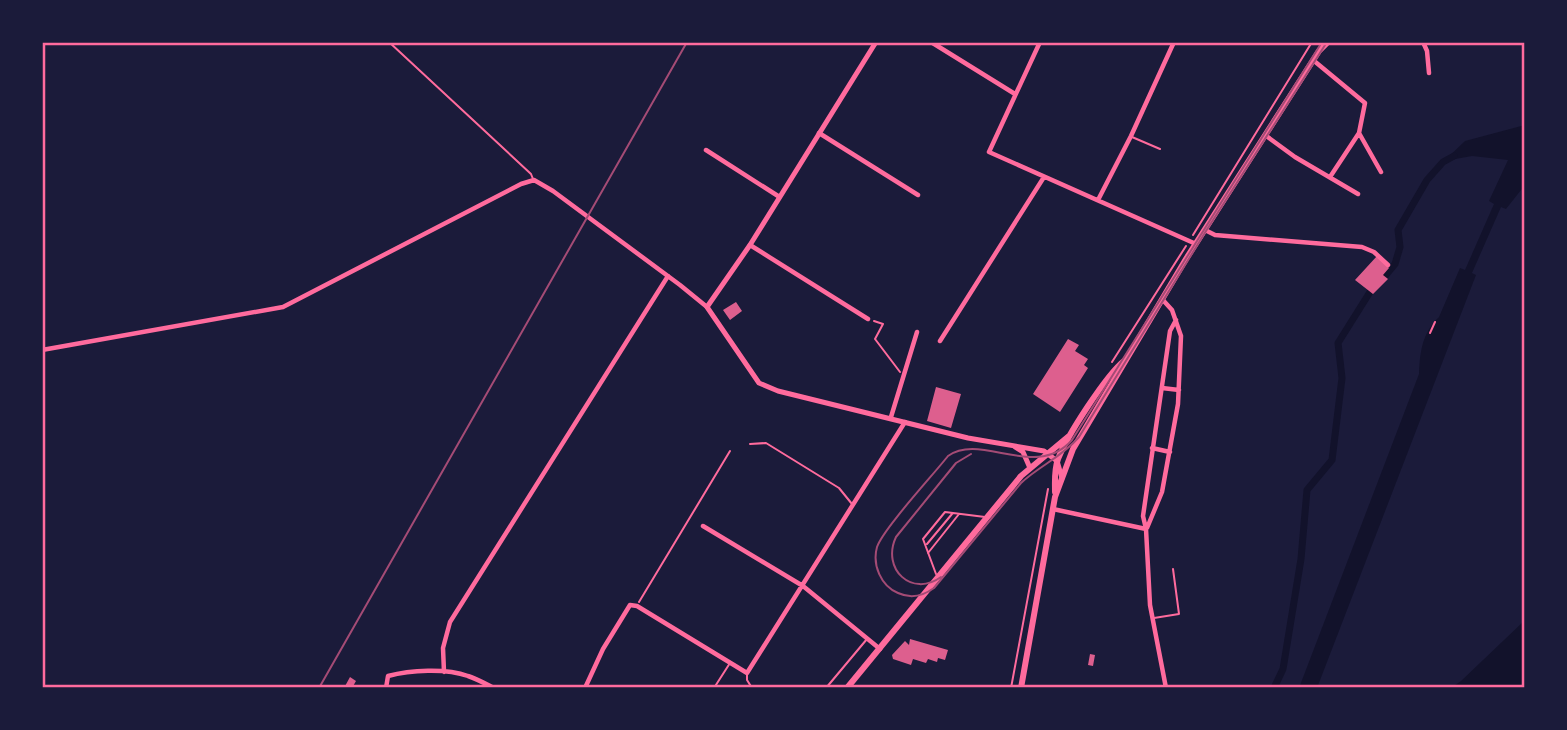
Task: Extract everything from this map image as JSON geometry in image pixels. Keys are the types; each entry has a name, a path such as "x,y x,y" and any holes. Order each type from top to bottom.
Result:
{"main road":[{"path":"1319,51 1321,42"},
{"path":"1055,497 1054,471 1069,436 1107,379 1126,359 1193,242 1205,230 1313,60 1328,42"},
{"path":"1021,688 1055,497 1073,449 1124,367 1126,359"},
{"path":"848,688 986,517 1030,468 1069,436"}],"street":[{"path":"707,307 750,245 876,42"},
{"path":"931,42 1015,94"},
{"path":"1040,42 989,152 1193,242"},
{"path":"1098,200 1174,42"},
{"path":"1423,42 1427,51 1429,73"},
{"path":"1313,60 1365,103 1359,132 1329,177"},
{"path":"1359,132 1381,172"},
{"path":"819,133 918,195"},
{"path":"1265,135 1358,194"},
{"path":"706,150 778,196"},
{"path":"940,341 1044,177"},
{"path":"42,351 283,307 521,184 534,180 707,307 759,383 778,391 968,438 1037,449 1057,461 1062,478"},
{"path":"1205,230 1215,235 1362,247 1374,252 1388,265"},
{"path":"750,245 868,319"},
{"path":"444,672 443,648 450,622 668,276"},
{"path":"1146,529 1162,492 1179,390 1181,336 1172,310 1162,299"},
{"path":"1166,688 1147,577 1146,529 1143,516 1170,331 1176,320"},
{"path":"891,417 917,332"},
{"path":"1162,388 1179,390"},
{"path":"585,688 603,649 630,605 637,606 747,673 906,421"},
{"path":"1013,446 1023,452 1030,468"},
{"path":"1152,448 1170,452"},
{"path":"1145,506 1155,508"},
{"path":"1053,509 1146,529"},
{"path":"703,526 803,586 880,649"},
{"path":"386,688 388,676 397,673 444,672 467,676 494,688"}],"lane":[{"path":"389,42 531,174 534,180"},
{"path":"1131,136 1160,149"},
{"path":"750,444 766,443 839,488 853,504"},
{"path":"937,577 923,539 945,512 986,517"},
{"path":"926,546 953,513"},
{"path":"928,553 960,514"},
{"path":"1153,618 1179,614 1173,569"},
{"path":"826,688 867,639"},
{"path":"714,688 730,662"},
{"path":"747,673 747,681 752,688"}],"path":[{"path":"1108,368 1193,242 1312,42"},
{"path":"868,319 883,324 876,339 903,375"},
{"path":"1430,333 1435,322"},
{"path":"637,606 730,451"},
{"path":"1011,688 1049,485"}],"shaded area":[{"path":"1525,125 1525,185 1506,209 1501,207 1472,273 1476,275 1317,688 1299,688 1419,374 1425,336 1439,317 1460,268 1465,270 1494,204 1489,201 1508,160 1472,156 1444,161 1465,141"},
{"path":"1525,620 1525,688 1451,688 1461,681"}],"building":[{"path":"1377,256 1389,268 1383,275 1388,279 1373,294 1355,280"},
{"path":"736,302 742,311 730,320 723,310"},
{"path":"1068,339 1079,345 1075,351 1088,359 1084,365 1088,368 1060,412 1033,394"},
{"path":"936,387 961,394 951,428 927,421"},
{"path":"910,639 948,650 945,660 938,658 937,662 928,659 926,663 913,659 911,665 893,659 892,655 905,641 909,645"},
{"path":"1090,654 1095,655 1093,666 1088,665"},
{"path":"350,677 356,681 352,688 344,688"}],"waterway":[{"path":"1385,276 1395,264 1400,247 1398,230 1427,180 1443,162 1454,156"},
{"path":"1274,688 1283,669 1301,559 1307,490 1332,460 1342,378 1338,343 1370,292"}],"tram line":[{"path":"1322,42 1072,440 1058,451 1042,456 1026,457 976,449 961,450 948,456 898,515 877,547 879,574 892,590 912,596 921,595 934,588 1021,483 1079,437 1327,42"},
{"path":"941,577 930,583 910,582 896,569 892,549 896,537 956,463 971,454"}],"railway":[{"path":"319,688 687,42"}]}
